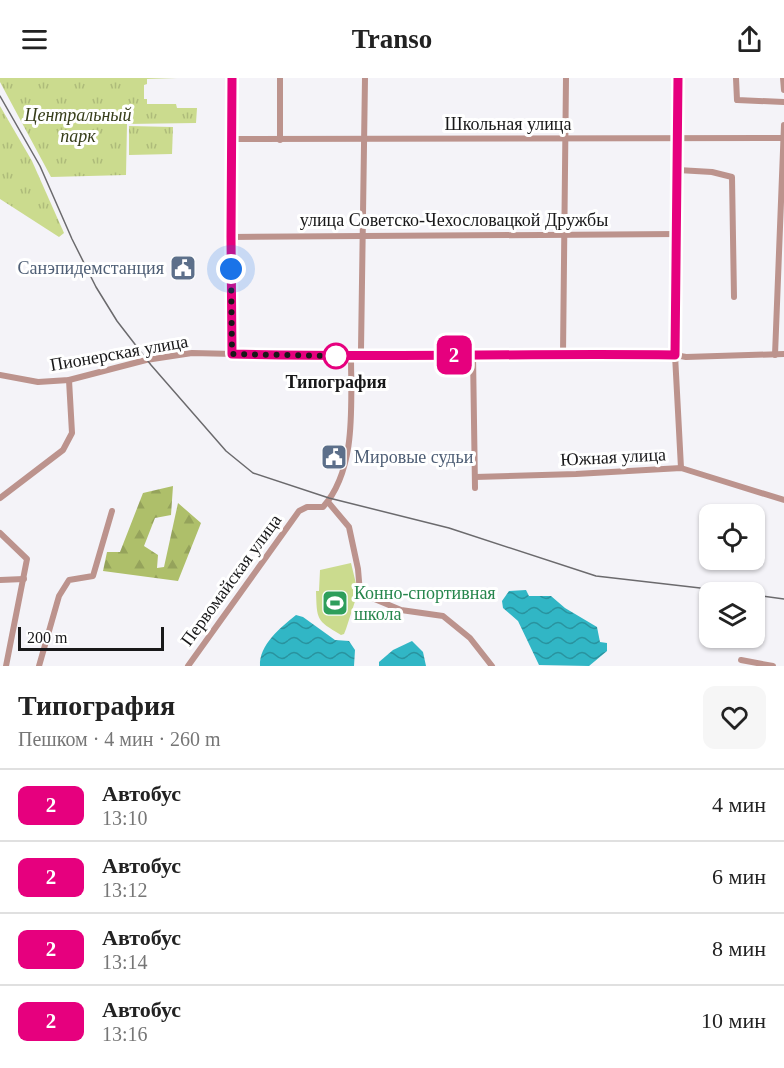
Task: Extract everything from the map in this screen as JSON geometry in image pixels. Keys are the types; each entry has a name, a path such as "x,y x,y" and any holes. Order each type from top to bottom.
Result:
{"street":[{"path":"232,78 232,354"},
{"path":"280,78 280,140"},
{"path":"363,355 361,350 365,78"},
{"path":"564,354 566,78"},
{"path":"678,78 675,355 681,468"},
{"path":"736,78 736,100 784,102"},
{"path":"783,78 784,90"},
{"path":"775,355 784,124"},
{"name":"Школьная улица","path":"232,139 784,138"},
{"path":"678,170 712,172 732,177 734,297"},
{"name":"улица Советско-Чехословацкой Дружбы","path":"231,237 677,234"},
{"name":"Пионерская улица","path":"0,375 38,382 69,380 146,360 192,354 351,356 564,354 686,357 784,354"},
{"path":"472,355 475,488"},
{"path":"351,356 350,441 344,470 328,500 349,527 358,569 360,593 401,610 443,616 470,638 492,666"},
{"path":"0,498 63,450 72,433 69,380"},
{"name":"Южная улица","path":"475,477 681,468 784,500"},
{"name":"Первомайская улица","path":"188,666 299,511 307,507 323,507 328,500"},
{"path":"39,666 59,596 69,580 93,576 112,511"},
{"path":"0,533 27,559 6,666"},
{"path":"0,580 24,579"},
{"path":"741,660 773,666"}],"green space":[{"name":"Центральный парк","path":"0,78 177,78 147,79 147,84 144,85 144,99 147,99 147,104 176,104 177,108 197,108 196,123 127,124 126,175 51,177 0,82"},
{"path":"0,106 32,161 64,233 59,237 0,199"},
{"path":"129,126 173,127 172,154 129,155"},
{"path":"173,486 171,515 155,518 144,546 158,555 157,568 164,567 178,503 201,523 178,581 103,571 107,552 120,552 143,493"},
{"name":"Конно-спортивная школа","path":"351,563 358,592 346,629 341,635 322,622 318,614 316,591 319,591 320,570"}],"water":[{"path":"526,590 529,596 551,596 565,608 597,627 600,642 607,643 607,651 589,666 539,665 518,621 503,608 502,601 509,591"},
{"path":"296,615 303,617 335,640 349,641 355,650 354,666 260,666 267,644 277,631"},
{"path":"412,641 423,652 426,666 379,666 379,662 393,650"}],"railway":[{"path":"0,96 40,166 72,239 96,287 117,321 151,365 226,451 253,473 329,498 449,528 596,576 699,588"},
{"path":"765,596 784,599"}],"bus line":[{"name":"2","path":"232,78 232,354 357,357 363,355 675,355 678,78"}],"place":[{"name":"Санэпидемстанция","path":"183,268"},
{"name":"Типография","path":"336,356"},
{"name":"Мировые судьи","path":"334,457"},
{"name":"Конно-спортивная школа","path":"335,603"}],"route":[{"path":"231,269 232,354 336,356"}]}
